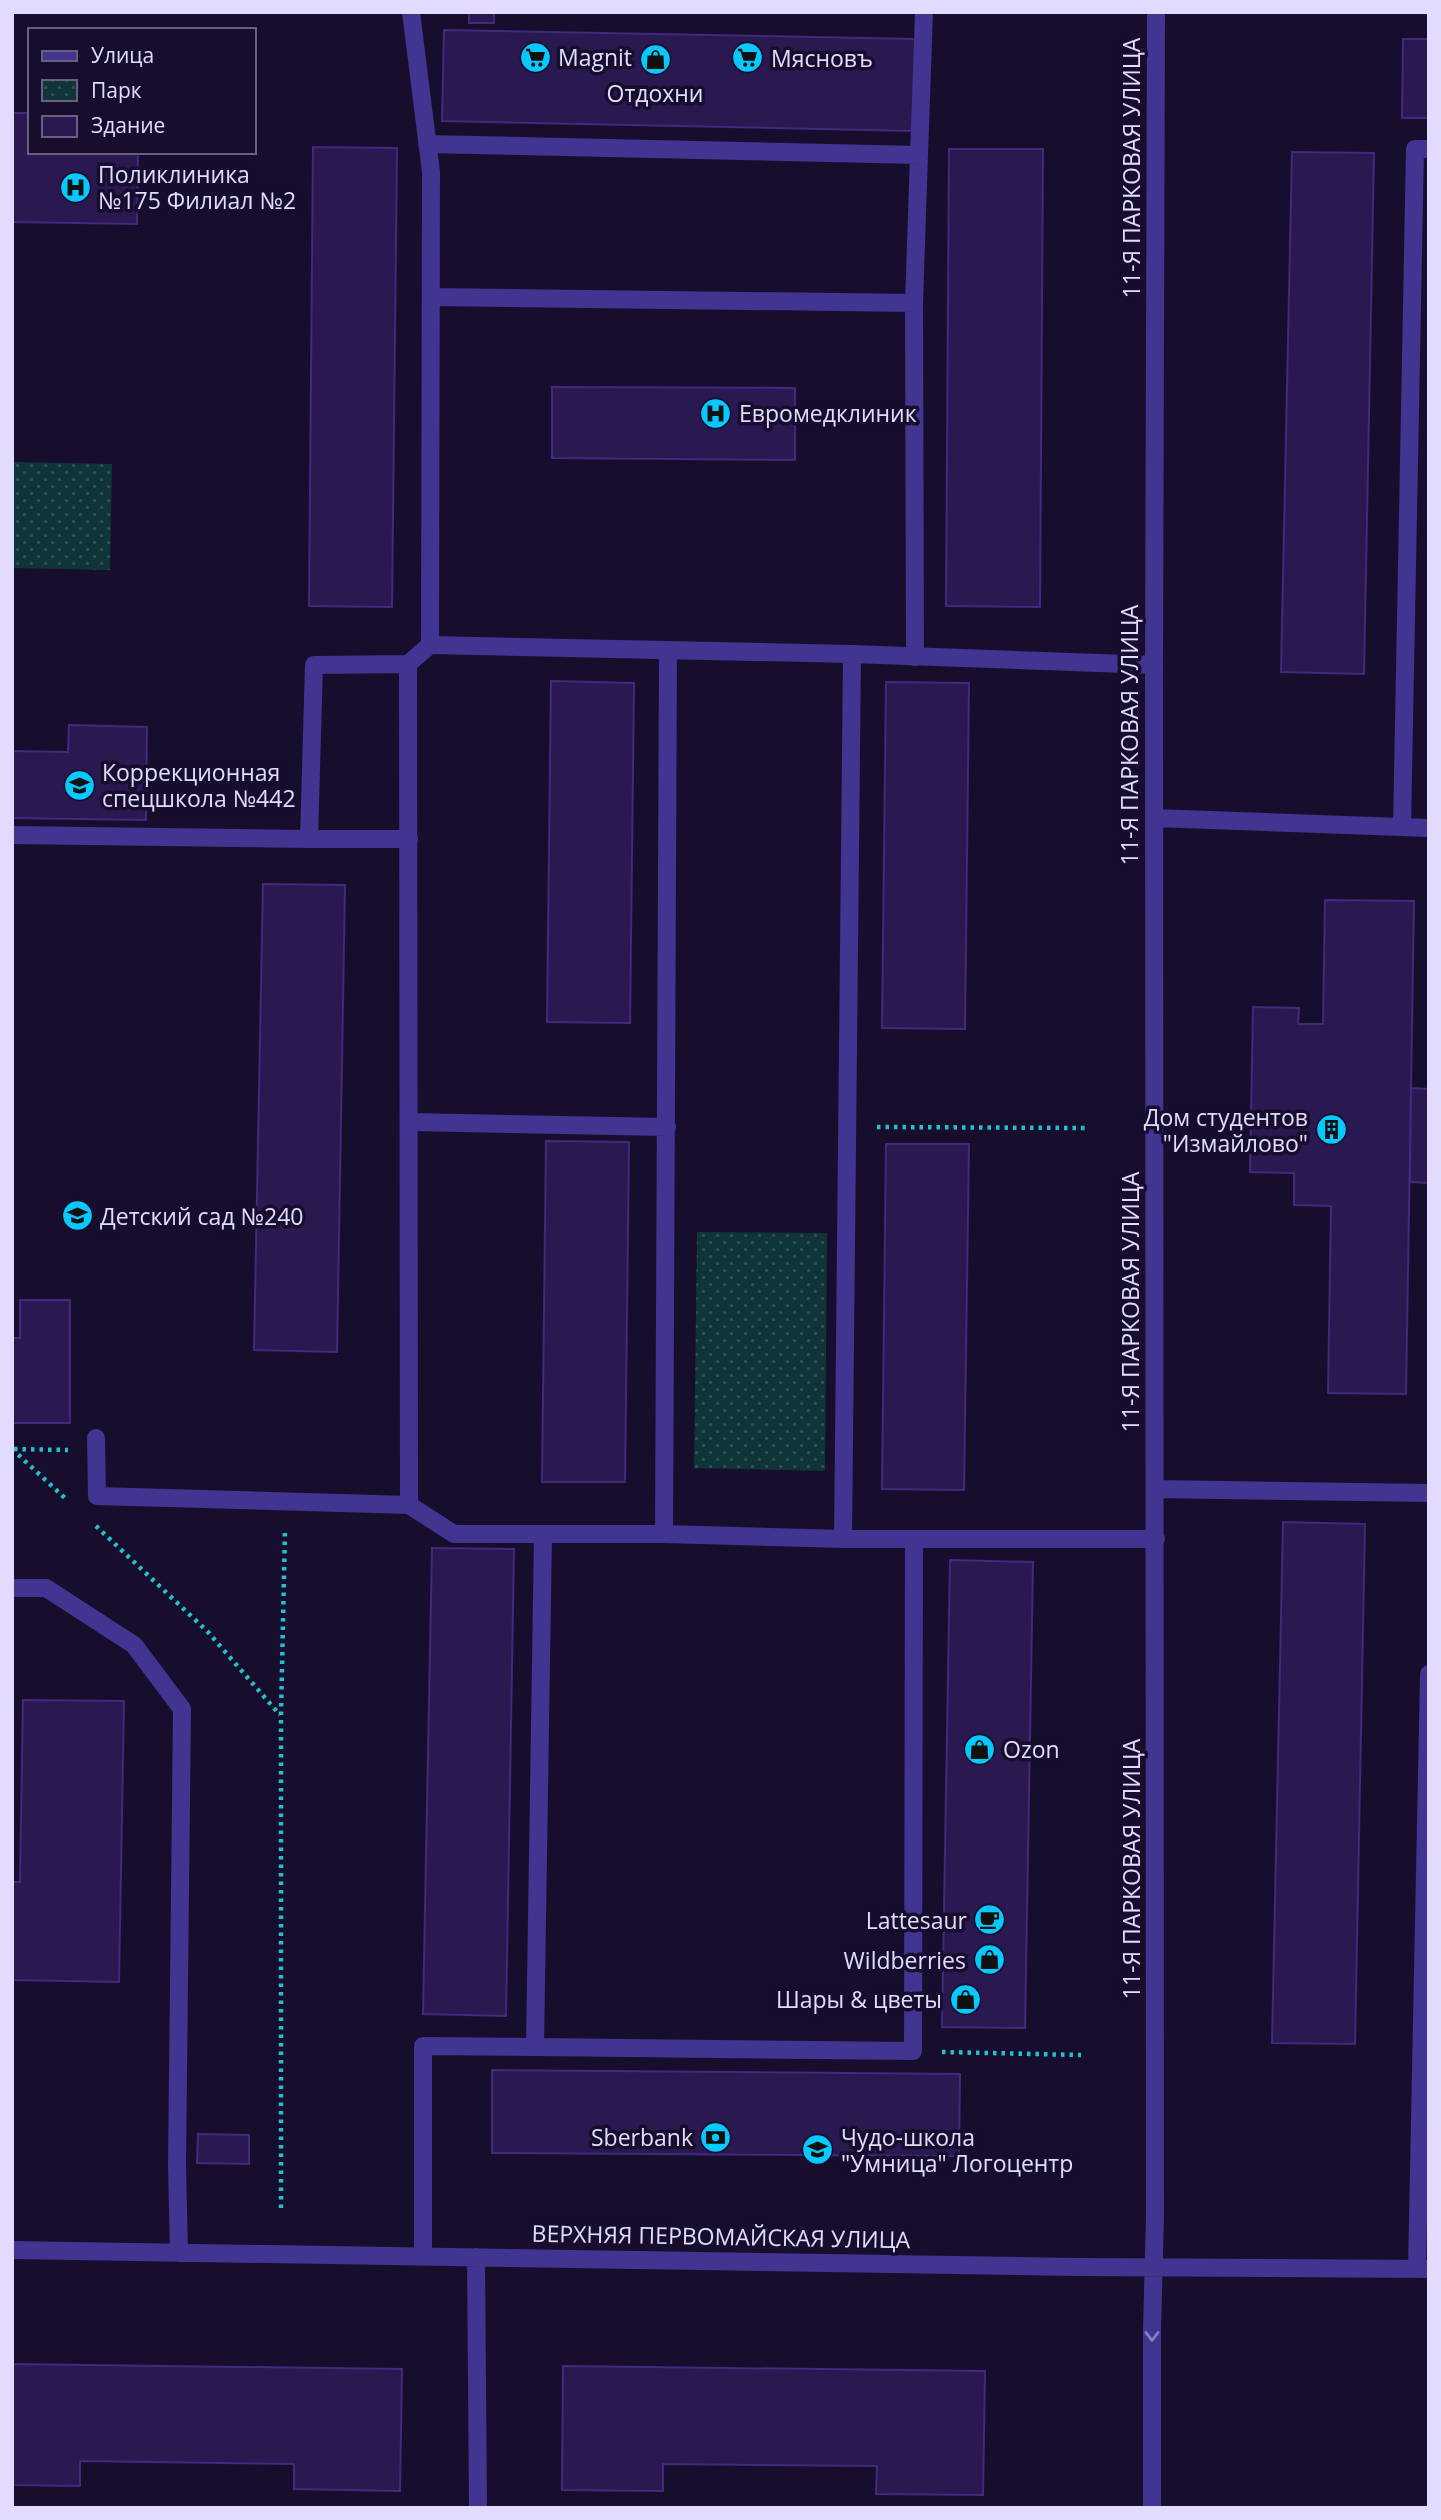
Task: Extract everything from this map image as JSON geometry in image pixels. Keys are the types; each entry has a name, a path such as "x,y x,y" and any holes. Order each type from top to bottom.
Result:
{"street":[{"path":"411,12 431,172 430,645"},
{"path":"915,657 914,303 924,12"},
{"name":"11-Я ПАРКОВАЯ УЛИЦА","path":"1152,2508 1156,2216 1156,12"},
{"path":"426,144 919,155"},
{"path":"1402,827 1415,149 1429,149"},
{"path":"432,297 914,303"},
{"path":"309,839 314,665 408,664 430,645 852,654 1154,665"},
{"path":"664,1534 668,652"},
{"path":"843,1539 852,654"},
{"path":"408,664 409,1504"},
{"path":"1154,818 1429,828"},
{"path":"12,835 409,839"},
{"path":"410,1122 667,1127"},
{"path":"96,1444 97,1496 409,1504 454,1534 664,1534 843,1539 1156,1539"},
{"path":"1155,1489 1429,1493"},
{"path":"536,2047 543,1534"},
{"path":"423,2256 423,2046 914,2051 914,1539"},
{"path":"12,1588 46,1588 134,1645 182,1709 177,2151 179,2253"},
{"path":"1423,2269 1429,1674"},
{"name":"ВЕРХНЯЯ ПЕРВОМАЙСКАЯ УЛИЦА","path":"12,2250 1154,2268 1423,2269"},
{"path":"476,2257 478,2508"}],"path":[{"path":"847,1127 1086,1128"},
{"path":"13,1449 96,1444"},
{"path":"13,1449 72,1504"},
{"path":"281,2208 281,1715 285,1502"},
{"path":"91,1522 208,1632 281,1715"},
{"path":"914,2051 1081,2055"}],"green space":[{"path":"12,462 112,464 110,570 12,568"},
{"path":"697,1232 827,1233 825,1471 694,1468"}],"building":[{"path":"469,12 494,12 494,23 469,23"},
{"path":"444,30 915,39 914,131 442,121"},
{"path":"1403,39 1429,39 1429,118 1402,118"},
{"name":"Поликлиника №175 Филиал №2","path":"12,113 28,113 28,154 138,154 137,224 12,222"},
{"path":"313,147 397,148 392,607 309,606"},
{"path":"949,149 1043,149 1040,607 946,606"},
{"path":"1292,152 1374,153 1364,674 1281,672"},
{"path":"552,387 795,388 795,460 552,458"},
{"path":"551,681 634,683 630,1023 547,1022"},
{"path":"886,682 969,683 965,1029 882,1028"},
{"name":"Коррекционная спецшкола №442","path":"69,725 147,727 146,820 12,818 12,751 68,752"},
{"path":"263,884 345,885 337,1352 254,1350"},
{"name":"Дом студентов \"Измайлово\"","path":"1325,900 1414,901 1406,1394 1328,1393 1331,1206 1294,1205 1294,1173 1250,1172 1253,1007 1299,1008 1298,1024 1323,1024"},
{"path":"1411,1088 1429,1089 1429,1183 1410,1182"},
{"path":"546,1141 629,1142 625,1482 542,1482"},
{"path":"886,1144 969,1144 964,1490 882,1489"},
{"path":"20,1300 70,1300 70,1423 12,1423 12,1338 20,1338"},
{"path":"1283,1522 1365,1524 1355,2044 1272,2043"},
{"path":"432,1548 514,1549 506,2016 423,2014"},
{"path":"950,1560 1033,1562 1025,2028 942,2027"},
{"path":"23,1700 124,1701 119,1982 12,1980 12,1882 20,1882"},
{"path":"492,2070 960,2074 959,2156 492,2153"},
{"path":"198,2134 249,2135 249,2164 197,2163"},
{"path":"12,2364 402,2369 400,2491 294,2489 294,2464 80,2461 80,2486 12,2485"},
{"path":"563,2366 985,2371 983,2495 876,2494 877,2466 663,2464 663,2491 562,2490"}],"place":[{"name":"Magnit","path":"535,57"},
{"name":"Мясновъ","path":"748,58"},
{"name":"Отдохни","path":"655,59"},
{"name":"Поликлиника №175 Филиал №2","path":"75,187"},
{"name":"Евромедклиник","path":"716,413"},
{"name":"Коррекционная спецшкола №442","path":"79,785"},
{"name":"Дом студентов \"Измайлово\"","path":"1331,1130"},
{"name":"Детский сад №240","path":"77,1216"},
{"name":"Ozon","path":"980,1749"},
{"name":"Lattesaur","path":"990,1920"},
{"name":"Wildberries","path":"989,1960"},
{"name":"Шары & цветы","path":"965,1999"},
{"name":"Sberbank","path":"716,2137"},
{"name":"Чудо-школа \"Умница\" Логоцентр","path":"818,2150"}]}
